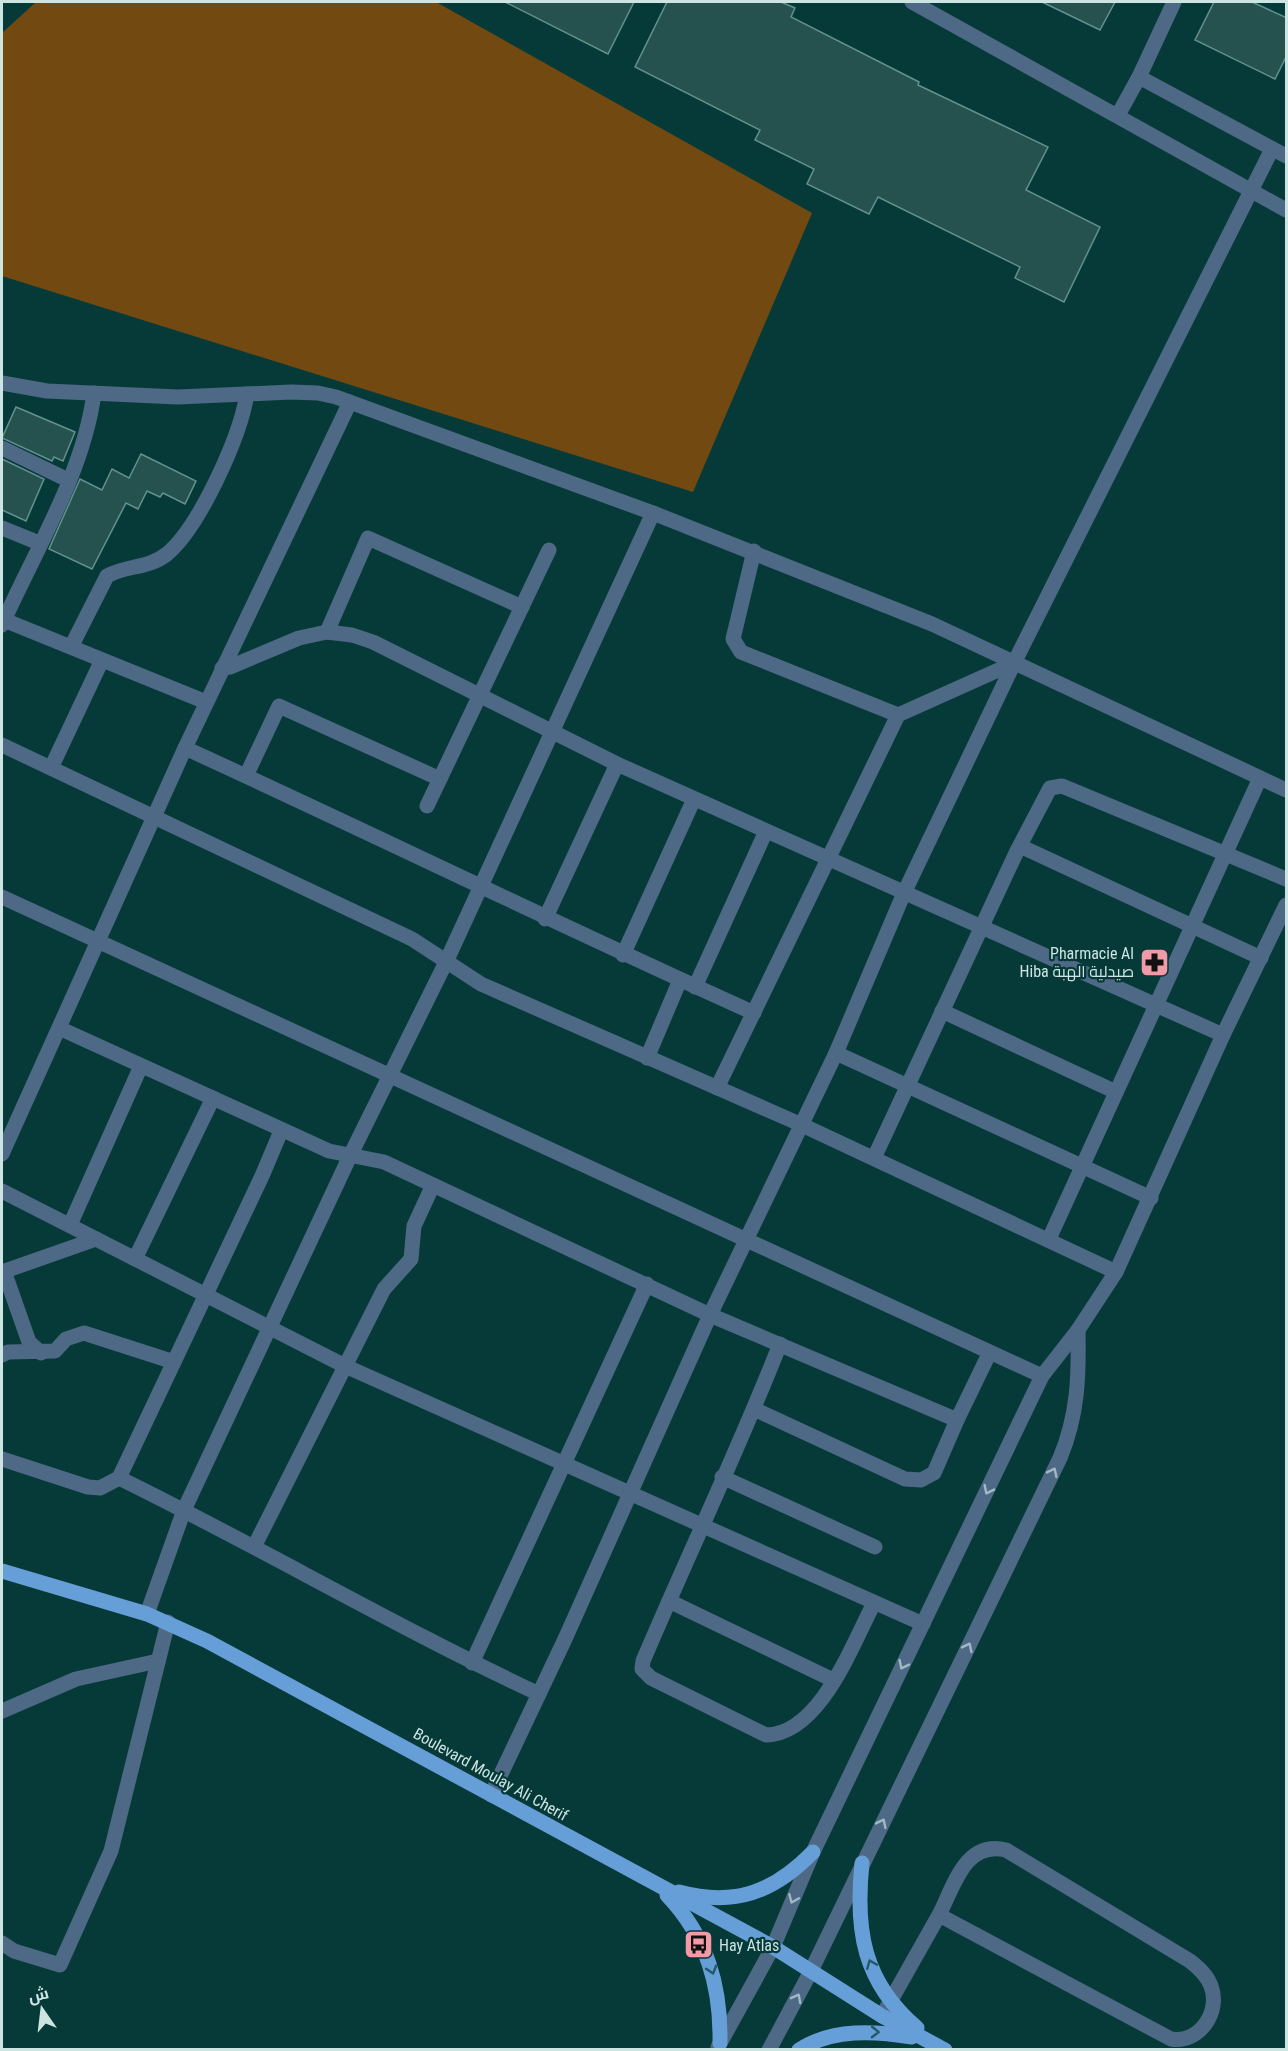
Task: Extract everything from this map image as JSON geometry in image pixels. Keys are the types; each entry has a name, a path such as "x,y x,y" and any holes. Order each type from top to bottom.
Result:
{"main road":[{"name":"Boulevard Moulay Ali Cherif","path":"2,1571 168,1622 282,1679 773,1947 882,2016 940,2047"},
{"path":"659,1886 712,1898 741,1897 768,1888 793,1872 813,1852"},
{"path":"862,1863 858,1904 863,1944 878,1982 902,2015 940,2047"},
{"path":"659,1886 696,1931 708,1957 717,1985 720,2014 718,2046"},
{"path":"799,2049 840,2034 878,2031 915,2037 940,2047"}],"street":[{"path":"912,2 1118,115 1249,191 1287,210"},
{"path":"1118,115 1139,77 1174,2"},
{"path":"1139,77 1287,156"},
{"path":"491,1795 746,1239 836,1053 904,893 1014,663 1272,148"},
{"path":"2,383 47,391 178,397 318,393 350,402 653,513 932,624 1287,790"},
{"path":"94,393 91,419 80,455 3,622 206,702"},
{"path":"71,647 107,576 116,571 141,568 166,554 194,519 238,431 247,394"},
{"path":"3,1147 206,702 350,402"},
{"path":"2,448 68,480"},
{"path":"147,1614 184,1510 350,1156 446,962 653,513"},
{"path":"2,528 39,543"},
{"path":"327,632 368,538 522,607"},
{"path":"428,806 549,550"},
{"path":"754,552 734,639 741,652 898,715"},
{"path":"222,668 230,667 299,638 327,632 352,634 481,694 616,764 981,929 1223,1035"},
{"path":"51,768 102,660"},
{"path":"717,1088 898,715 1014,663"},
{"path":"246,776 279,706 440,779"},
{"path":"2,745 412,939 481,984 802,1125 1116,1272"},
{"path":"185,748 481,885 545,919 754,1013"},
{"path":"545,919 616,764"},
{"path":"1049,1239 1260,778"},
{"path":"874,1158 1045,793 1050,788 1062,786 1287,879"},
{"path":"623,955 694,799"},
{"path":"695,987 766,831"},
{"path":"1020,846 1261,958"},
{"path":"2,897 746,1239 989,1354 1042,1376"},
{"path":"718,2046 773,1947 813,1852 1042,1376 1078,1330 1116,1272 1223,1035 1287,904"},
{"path":"647,1058 680,980"},
{"path":"942,1011 1116,1092"},
{"path":"58,1028 329,1151 384,1162 711,1315 957,1420"},
{"path":"836,1053 1151,1198"},
{"path":"70,1225 141,1066"},
{"path":"135,1259 213,1098"},
{"path":"2,1459 88,1487 100,1488 119,1478 206,1296 281,1131"},
{"path":"254,1547 384,1289 411,1259 414,1226 433,1185"},
{"path":"2,1191 345,1366 923,1624"},
{"path":"41,1353 29,1342 3,1272 96,1239"},
{"path":"472,1663 647,1284"},
{"path":"769,2049 811,1971 1068,1439 1079,1390 1078,1330"},
{"path":"2,1355 8,1352 55,1351 66,1339 84,1333 174,1362"},
{"path":"780,1344 754,1409 701,1524 643,1661 642,1669 651,1678 766,1735 778,1735 807,1718 819,1705 874,1603"},
{"path":"754,1409 905,1479 921,1480 933,1473 989,1354"},
{"path":"722,1477 875,1547"},
{"path":"119,1478 184,1510 472,1663 539,1694"},
{"path":"669,1601 833,1680"},
{"path":"2,1943 14,1951 60,1965 114,1842 152,1695 168,1622"},
{"path":"2,1711 76,1679 158,1661"},
{"path":"882,2016 970,1857 988,1848 1006,1850 1190,1961 1202,1971 1211,1984 1214,2003 1199,2033 1185,2040 1171,2039 939,1915"}],"shaded area":[{"path":"36,2 436,2 812,213 693,492 2,276 2,33"}],"building":[{"path":"505,2 634,2 608,54"},
{"path":"667,2 781,2 795,8 791,17 919,82 918,85 1048,147 1026,190 1100,227 1064,302 1015,278 1020,267 878,197 869,214 807,184 814,169 755,140 760,130 635,67"},
{"path":"1042,2 1115,2 1100,30"},
{"path":"1214,2 1252,2 1287,18 1287,55 1275,79 1195,40"},
{"path":"16,407 75,432 63,461 54,457 52,461 2,438"},
{"path":"141,454 196,481 185,504 163,493 160,497 147,491 138,509 126,503 92,569 49,549 80,479 102,490 112,469 129,478"},
{"path":"2,459 44,479 26,521 2,510"}],"place":[{"name":"Pharmacie Al Hiba صيدلية الهبة","path":"1155,962"},
{"name":"Hay Atlas","path":"698,1945"}]}
